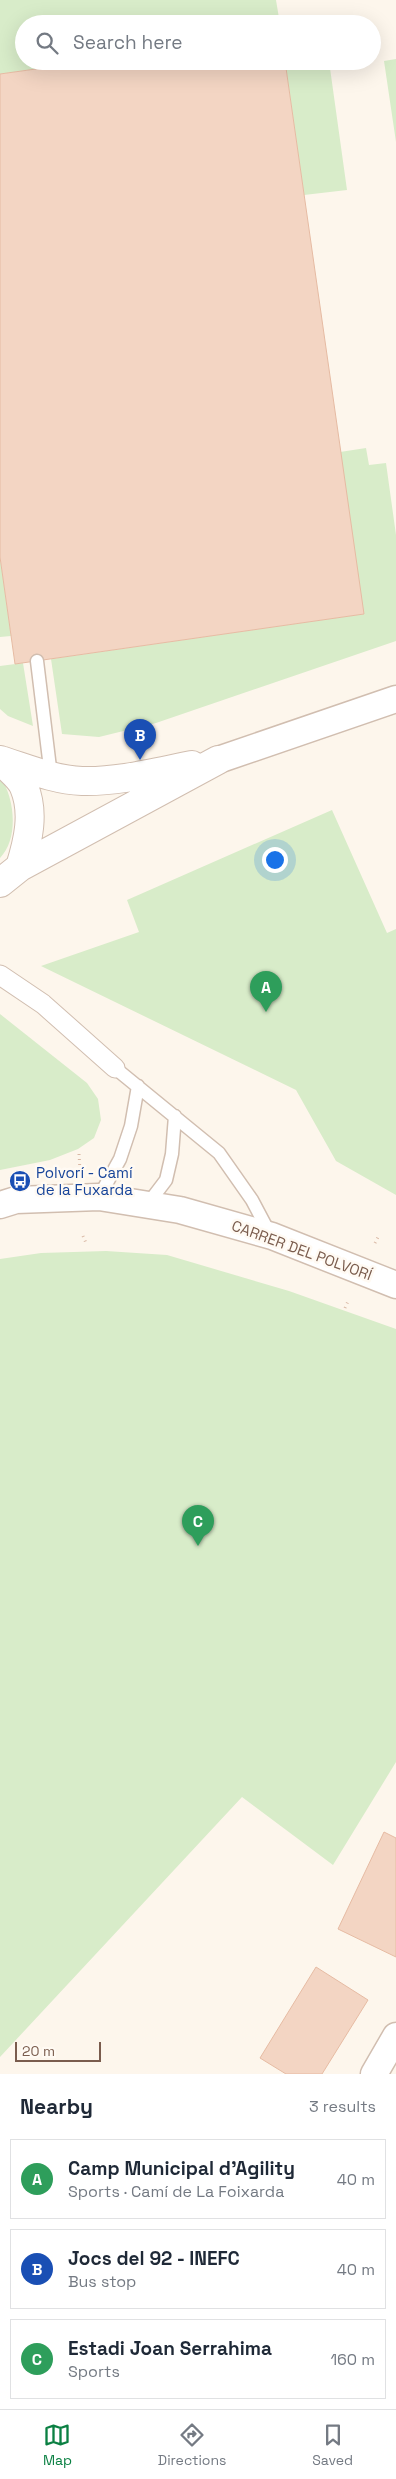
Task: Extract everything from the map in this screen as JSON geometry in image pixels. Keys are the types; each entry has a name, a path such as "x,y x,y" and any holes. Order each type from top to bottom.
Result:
{"street":[{"path":"0,760 51,776 81,781 108,780 218,760 396,699"},
{"path":"0,760 23,786 30,814 28,842 10,875"},
{"path":"10,875 218,760"},
{"path":"0,975 43,1004 115,1068"},
{"name":"CARRER DEL POLVORÍ","path":"0,1205 16,1200 99,1197 180,1210 272,1236 396,1285"},
{"path":"374,2074 396,2036"}],"lane":[{"path":"37,661 51,776"},
{"path":"115,1068 219,1153 252,1200 272,1236"},
{"path":"99,1197 120,1159 128,1134 138,1086"},
{"path":"147,1205 166,1180 172,1154 175,1116"}],"path":[{"path":"79,1154 80,1170"},
{"path":"83,1236 86,1243"},
{"path":"375,1243 378,1237"},
{"name":"CARRER DEL POLVORÍ","path":"345,1308 349,1298"}],"green space":[{"path":"0,0 276,0 278,15 15,15 15,70 29,70 0,74"},
{"path":"396,59 396,142 384,61"},
{"path":"286,70 330,70 347,190 304,195"},
{"path":"366,448 369,465 386,463 396,535 396,641 156,723 99,737 62,734 51,659 363,614 340,452"},
{"path":"0,557 11,636 0,637"},
{"path":"23,663 33,726 8,716 0,709 0,666"},
{"path":"0,777 9,795 13,818 10,840 0,858"},
{"path":"332,810 387,933 396,929 396,1195 336,1161 296,1090 41,966 139,932 127,900"},
{"path":"0,1014 87,1083 98,1099 101,1120 94,1138 78,1149 50,1160 0,1170"},
{"path":"106,1251 167,1255 289,1291 396,1329 396,1762 333,1865 242,1797 0,2057 0,1259 41,1253"}],"building":[{"path":"29,70 286,70 364,614 15,664 0,557 0,74"},
{"path":"384,1832 396,1838 396,1957 338,1929"},
{"path":"316,1967 368,2000 322,2074 286,2074 260,2058"}],"place":[{"name":"Jocs del 92 - INEFC","path":"140,760"},
{"name":"Camp Municipal d'Agility","path":"266,1012"},
{"name":"Polvorí - Camí de la Fuxarda","path":"20,1181"},
{"name":"Estadi Joan Serrahima","path":"198,1546"}]}
